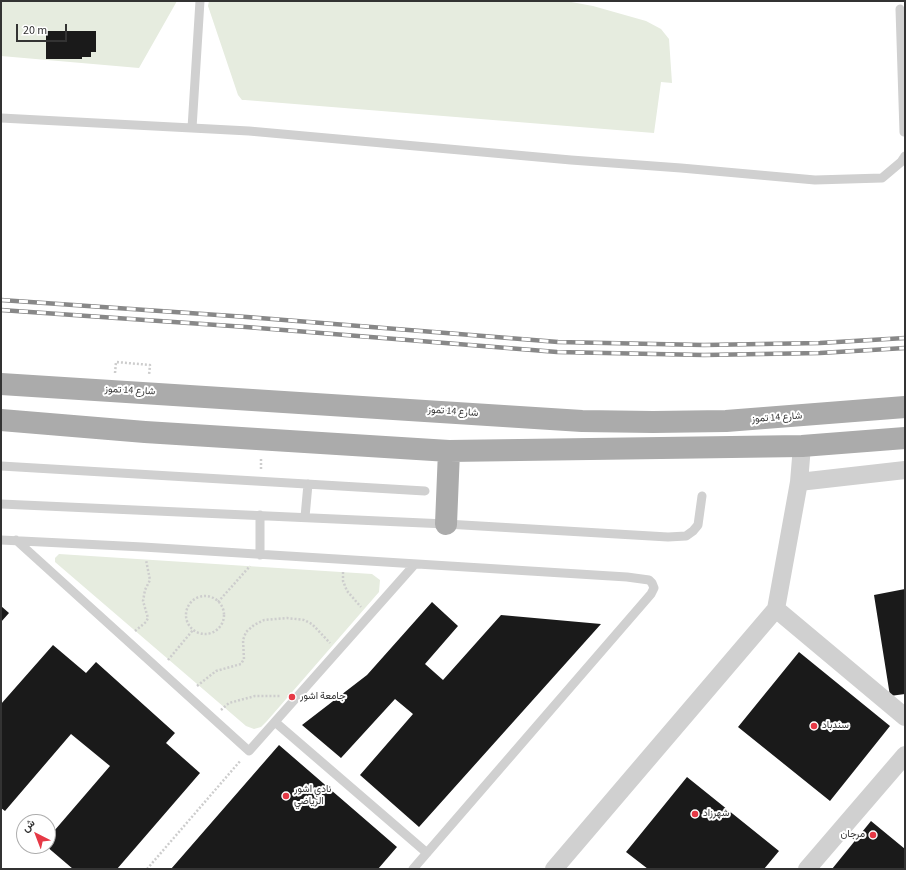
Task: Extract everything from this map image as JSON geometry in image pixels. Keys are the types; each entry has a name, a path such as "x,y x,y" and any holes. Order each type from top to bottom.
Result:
{"main road":[{"name":"شارع 14 تموز","path":"1,384 582,421 726,421 905,407"},
{"path":"1,420 145,432 449,451 802,446 905,438"},
{"path":"446,524 449,451"}],"street":[{"path":"554,869 776,609 799,482 802,446"},
{"path":"799,482 905,470"},
{"path":"776,609 905,717"},
{"path":"807,869 905,755"}],"lane":[{"path":"192,128 200,1"},
{"path":"900,9 905,133"},
{"path":"1,118 264,132 571,160 815,180 882,178 901,162 905,156"},
{"path":"1,466 425,491"},
{"path":"305,517 308,484"},
{"path":"1,504 446,524 660,537 686,536 693,531 698,525 702,496"},
{"path":"260,515 260,555"},
{"path":"1,540 143,547 642,578 652,583 654,588 651,594 413,869"},
{"path":"16,540 250,751 415,564"},
{"path":"275,722 427,852"}],"path":[{"path":"116,362 150,365"},
{"path":"125,638 146,622 148,618 143,601 145,590 150,580 143,547"},
{"path":"218,602 260,555"},
{"path":"342,560 343,581 347,591 354,601 370,615"},
{"path":"205,596 211,597 218,602 224,610 224,617 219,628 208,634 202,634 193,630 188,623 187,611 193,601 205,596"},
{"path":"188,695 203,680 216,671 241,664 244,659 243,640 246,632 254,625 264,620 287,618 304,620 312,624 326,638 335,654"},
{"path":"159,669 193,630"},
{"path":"212,717 229,703 255,696 272,695 297,698"},
{"path":"147,869 250,751"}],"shaded area":[{"path":"1,1 177,1 139,68 1,56"},
{"path":"209,1 566,1 593,6 646,21 661,29 669,39 672,83 661,82 654,133 242,100 238,95 208,6"},
{"path":"59,554 372,574 380,580 379,592 267,721 261,727 254,729 246,726 55,562 55,558"}],"building":[{"path":"46,31 96,31 96,52 91,52 91,57 82,57 82,59 46,59"},
{"path":"905,589 905,694 890,696 874,595"},
{"path":"432,602 458,626 425,664 443,680 501,615 601,624 419,827 360,775 413,714 395,699 341,758 302,725 367,675"},
{"path":"1,606 9,613 1,622"},
{"path":"53,645 86,673 96,662 175,733 166,743 200,773 117,869 73,869 55,854 56,829 110,766 71,734 5,811 1,808 1,704"},
{"name":"سندباد","path":"799,652 890,726 830,801 738,727"},
{"name":"نادي اشور الرياضي","path":"279,745 397,847 378,869 171,869"},
{"name":"شهرزاد","path":"687,777 779,851 764,869 648,869 626,852"},
{"name":"مرجان","path":"871,821 905,849 905,869 832,869"}],"railway":[{"path":"1,300 247,317 558,342 704,345 820,343 905,338"},
{"path":"1,310 246,327 557,352 704,355 820,353 905,348"}],"place":[{"name":"جامعة اشور","path":"292,697"},
{"name":"سندباد","path":"814,726"},
{"name":"نادي اشور الرياضي","path":"286,796"},
{"name":"شهرزاد","path":"695,814"},
{"name":"مرجان","path":"873,835"}]}
